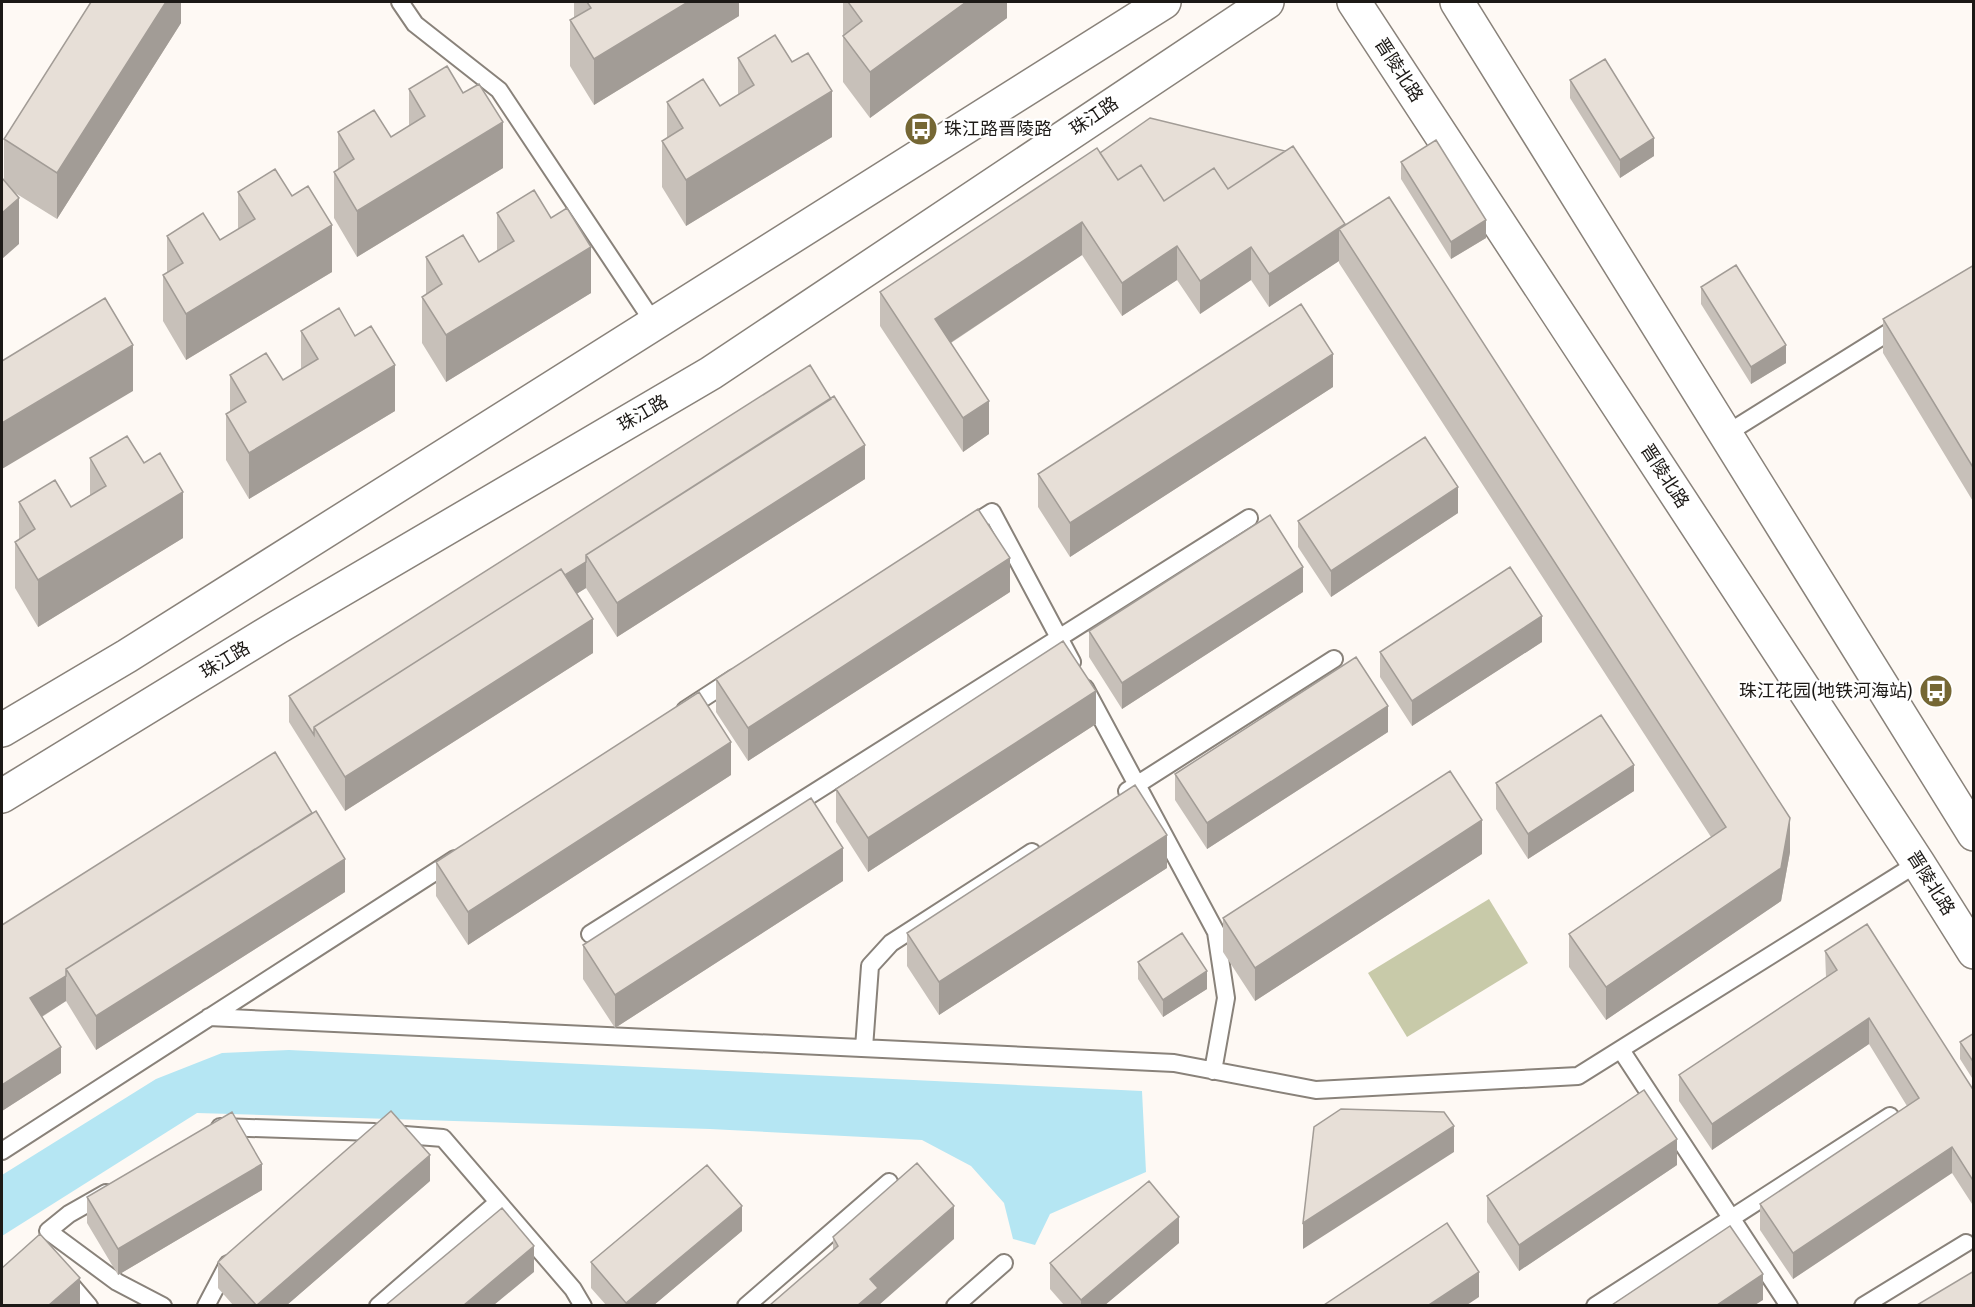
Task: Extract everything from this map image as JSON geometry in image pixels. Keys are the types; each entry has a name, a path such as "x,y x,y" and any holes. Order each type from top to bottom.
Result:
{"street":[{"path":"2,730 127,656 1164,2"},
{"name":"珠江路","path":"2,796 278,627 711,373 1267,2"},
{"name":"晋陵北路","path":"1354,2 1974,952"},
{"path":"1457,2 1974,834"}],"lane":[{"path":"400,2 415,24 499,90 654,323"},
{"path":"1726,434 1912,317"},
{"path":"952,538 992,512 1137,785 1220,929 1226,998 1213,1071"},
{"path":"590,934 1249,518"},
{"path":"1117,798 1334,659"},
{"path":"671,719 751,667"},
{"path":"864,1048 870,966 891,943 1048,842"},
{"path":"2,1151 470,849"},
{"path":"209,1017 1174,1063 1316,1090 1578,1076 1918,863"},
{"path":"1621,1050 1789,1305"},
{"path":"1595,1305 1890,1116"},
{"path":"201,1138 222,1126 374,1132 443,1138 573,1289 583,1305"},
{"path":"357,1148 374,1132"},
{"path":"746,1305 889,1182"},
{"path":"120,1185 69,1214 48,1231 117,1282 164,1305"},
{"path":"378,1305 498,1202"},
{"path":"1863,1305 1966,1243"},
{"path":"206,1305 227,1266 244,1250"},
{"path":"51,1263 89,1305"},
{"path":"955,1305 1004,1263"}],"green space":[{"path":"1489,899 1528,963 1407,1037 1368,973"}],"water":[{"path":"289,1050 1142,1091 1146,1172 1050,1214 1035,1245 1013,1239 1004,1203 971,1166 922,1140 710,1129 197,1113 2,1236 2,1175 156,1079 222,1053"}],"building":[{"path":"91,2 166,2 57,173 4,139"},
{"path":"587,2 688,2 594,59 570,20 591,8"},
{"path":"848,2 966,2 870,72 843,36 862,21"},
{"path":"775,35 792,62 808,53 832,91 686,180 662,141 683,128 667,102 703,79 720,106 754,85 738,58"},
{"path":"1605,59 1654,138 1620,160 1570,80"},
{"path":"447,66 463,93 479,84 503,122 357,211 334,172 354,159 338,132 374,110 391,137 425,116 409,89"},
{"path":"1150,118 1285,151 1228,189 1214,168 1164,201 1141,165 1118,180 1100,153"},
{"path":"1436,140 1486,220 1451,242 1401,162"},
{"path":"1293,146 1345,224 1269,274 1251,247 1200,281 1177,246 1122,283 1082,222 935,319 989,401 963,418 880,292 1097,148 1118,180 1141,165 1164,201 1214,168 1228,189"},
{"path":"275,169 292,196 308,186 332,225 186,314 163,275 183,263 167,236 203,213 220,240 255,219 238,192"},
{"path":"2,178 19,198 2,213"},
{"path":"534,190 551,218 567,208 591,247 446,335 422,297 442,284 426,257 463,235 479,262 514,241 497,213"},
{"path":"1389,197 1790,818 1781,868 1606,987 1569,934 1726,827 1339,229"},
{"path":"1736,265 1786,345 1751,367 1701,287"},
{"path":"1974,265 1974,469 1883,319"},
{"path":"105,298 133,345 2,423 2,361"},
{"path":"1301,304 1333,354 1070,523 1038,474"},
{"path":"339,308 355,336 371,326 395,365 249,453 226,414 246,402 230,375 266,353 283,380 318,359 301,331"},
{"path":"810,365 831,399 586,555 586,562 565,575 561,569 314,727 314,735 289,696"},
{"path":"834,396 865,445 617,603 586,555"},
{"path":"127,436 144,463 160,453 183,492 38,580 15,542 35,529 19,502 55,480 71,507 106,486 90,458"},
{"path":"1425,437 1458,487 1331,571 1298,521"},
{"path":"978,509 1010,558 748,728 716,679"},
{"path":"1270,515 1303,567 1122,683 1089,631"},
{"path":"1510,567 1542,616 1412,701 1380,652"},
{"path":"561,569 593,619 345,777 314,727"},
{"path":"1063,641 1096,691 868,838 836,789"},
{"path":"1356,657 1388,706 1207,823 1175,774"},
{"path":"699,692 731,742 468,912 436,862"},
{"path":"1601,715 1634,765 1528,834 1496,783"},
{"path":"275,752 312,813 66,969 66,976 30,998 61,1047 2,1085 2,925"},
{"path":"1450,771 1482,820 1255,968 1223,918"},
{"path":"1135,785 1167,835 939,982 907,933"},
{"path":"811,798 843,848 615,995 583,945"},
{"path":"316,811 345,859 96,1016 66,969"},
{"path":"1867,924 1974,1091 1974,1182 1952,1147 1793,1253 1760,1204 1919,1098 1869,1018 1712,1124 1679,1075 1837,970 1825,951"},
{"path":"1182,933 1207,971 1163,1000 1138,962"},
{"path":"1974,1033 1974,1063 1960,1042"},
{"path":"1644,1090 1677,1139 1519,1245 1487,1196"},
{"path":"1341,1109 1444,1112 1454,1126 1303,1223 1314,1127"},
{"path":"391,1111 430,1155 256,1305 218,1262"},
{"path":"232,1112 262,1164 118,1249 87,1197"},
{"path":"917,1163 954,1206 870,1279 878,1288 858,1305 770,1305 838,1246 833,1237"},
{"path":"707,1165 742,1206 626,1303 591,1262"},
{"path":"1149,1181 1179,1217 1081,1300 1050,1263"},
{"path":"502,1208 534,1246 464,1305 386,1305"},
{"path":"1447,1223 1479,1272 1429,1305 1324,1305"},
{"path":"1730,1226 1763,1274 1717,1305 1612,1305"},
{"path":"40,1234 80,1278 49,1305 2,1305 2,1268"},
{"path":"1974,1271 1974,1305 1917,1305"}],"place":[{"name":"珠江路晋陵路","path":"921,129"},
{"name":"珠江花园(地铁河海站)","path":"1936,691"}]}
